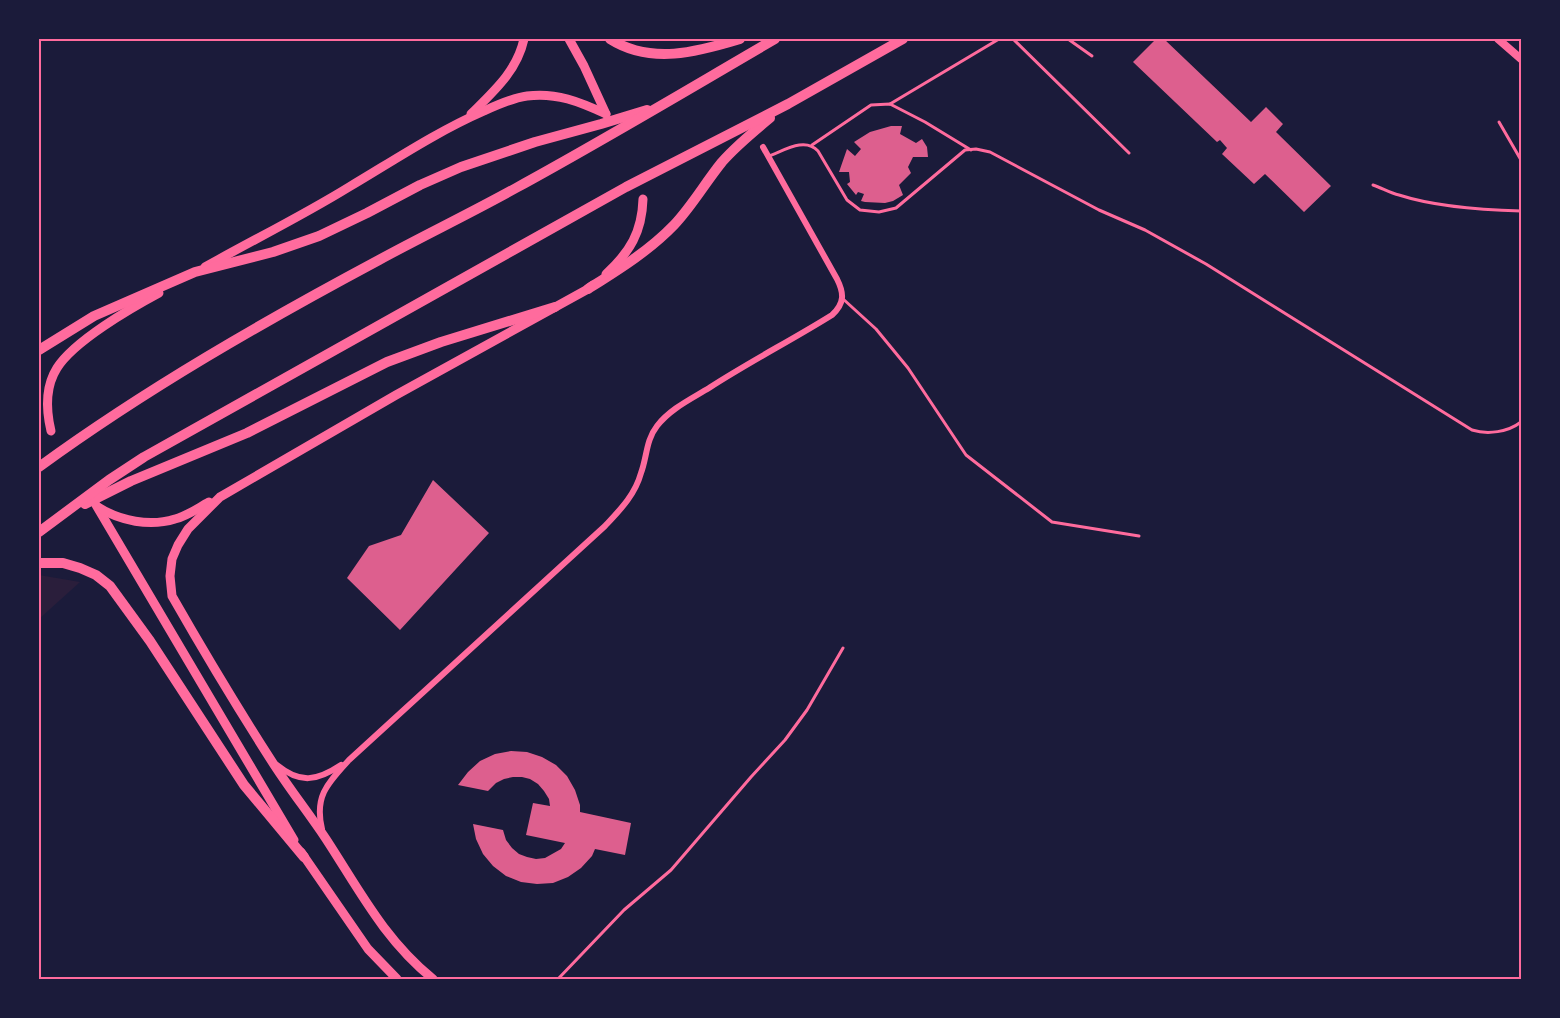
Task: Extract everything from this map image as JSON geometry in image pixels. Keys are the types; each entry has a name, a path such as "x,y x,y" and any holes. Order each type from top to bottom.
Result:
{"highway":[{"path":"610,39 620,46 633,50 657,54 680,54 740,39"},
{"path":"39,467 101,423 239,339 378,260 634,123 776,39"},
{"path":"39,532 144,457 626,187 788,104 903,39"},
{"path":"39,350 94,316 195,272 263,255 319,236 461,167 535,142 664,104"},
{"path":"588,289 658,241 690,206 735,148 788,104"},
{"path":"39,532 115,488 247,433 387,362 441,342 555,307"},
{"path":"39,563 63,563 80,568 96,575 110,586 150,641 244,785 304,857"}],"main road":[{"path":"466,119 511,71 522,51 524,39"},
{"path":"51,431 47,414 48,395 52,379 62,361 84,341 139,303 346,189 430,138 466,119 512,100 526,96 566,97 606,114 569,39"},
{"path":"1498,39 1521,59"},
{"path":"397,979 368,949 304,857 96,505 118,517 154,523 177,519 220,496 396,394 588,289 618,262 633,241 641,221 643,199"},
{"path":"220,496 188,529 177,545 170,576 172,596 272,761 325,837 371,912 416,965 433,979"}],"street":[{"path":"325,837 319,812 322,794 328,784 349,760 605,526 625,505 637,486 651,434 658,424 669,414 729,375 832,315 841,305 843,298 837,279 763,147"},
{"path":"272,761 287,773 302,778 324,775 349,760"}],"lane":[{"path":"812,145 871,105 890,104 999,39"},
{"path":"1013,39 1129,153"},
{"path":"1068,39 1092,56"},
{"path":"890,104 925,122 970,150"},
{"path":"1499,122 1521,160"},
{"path":"768,157 802,144 812,145 818,151 847,200 860,210 879,212 896,208 960,153 970,150 990,152 1206,264 1472,430 1499,431 1510,429 1521,422"},
{"path":"1373,185 1423,201 1469,208 1521,211"},
{"path":"843,298 876,329 908,368 966,455 1052,522 1139,536"},
{"path":"558,979 624,910 671,870 750,777 785,741 807,710 843,648"}],"shaded area":[{"path":"39,575 80,582 39,619"}],"building":[{"path":"1156,39 1164,39 1251,122 1266,107 1283,124 1276,132 1331,186 1304,212 1265,174 1254,184 1222,154 1227,148 1220,140 1217,142 1133,62"},
{"path":"891,126 902,126 900,134 916,143 922,139 927,147 928,157 913,157 908,167 911,173 899,185 903,195 885,203 861,201 864,194 858,192 856,195 847,184 850,182 849,172 839,172 847,149 855,156 861,149 854,142 870,132"},
{"path":"433,480 489,533 400,630 347,578 369,546 401,535"},
{"path":"511,751 527,752 556,765 567,776 575,790 580,812 631,823 625,855 595,849 581,868 553,883 521,882 506,876 493,866 483,854 476,839 473,824 503,830 512,848 519,854 536,859 545,858 561,849 565,843 526,835 533,803 550,806 544,791 530,779 513,777 504,779 488,791 458,785 480,761 495,754"}]}
